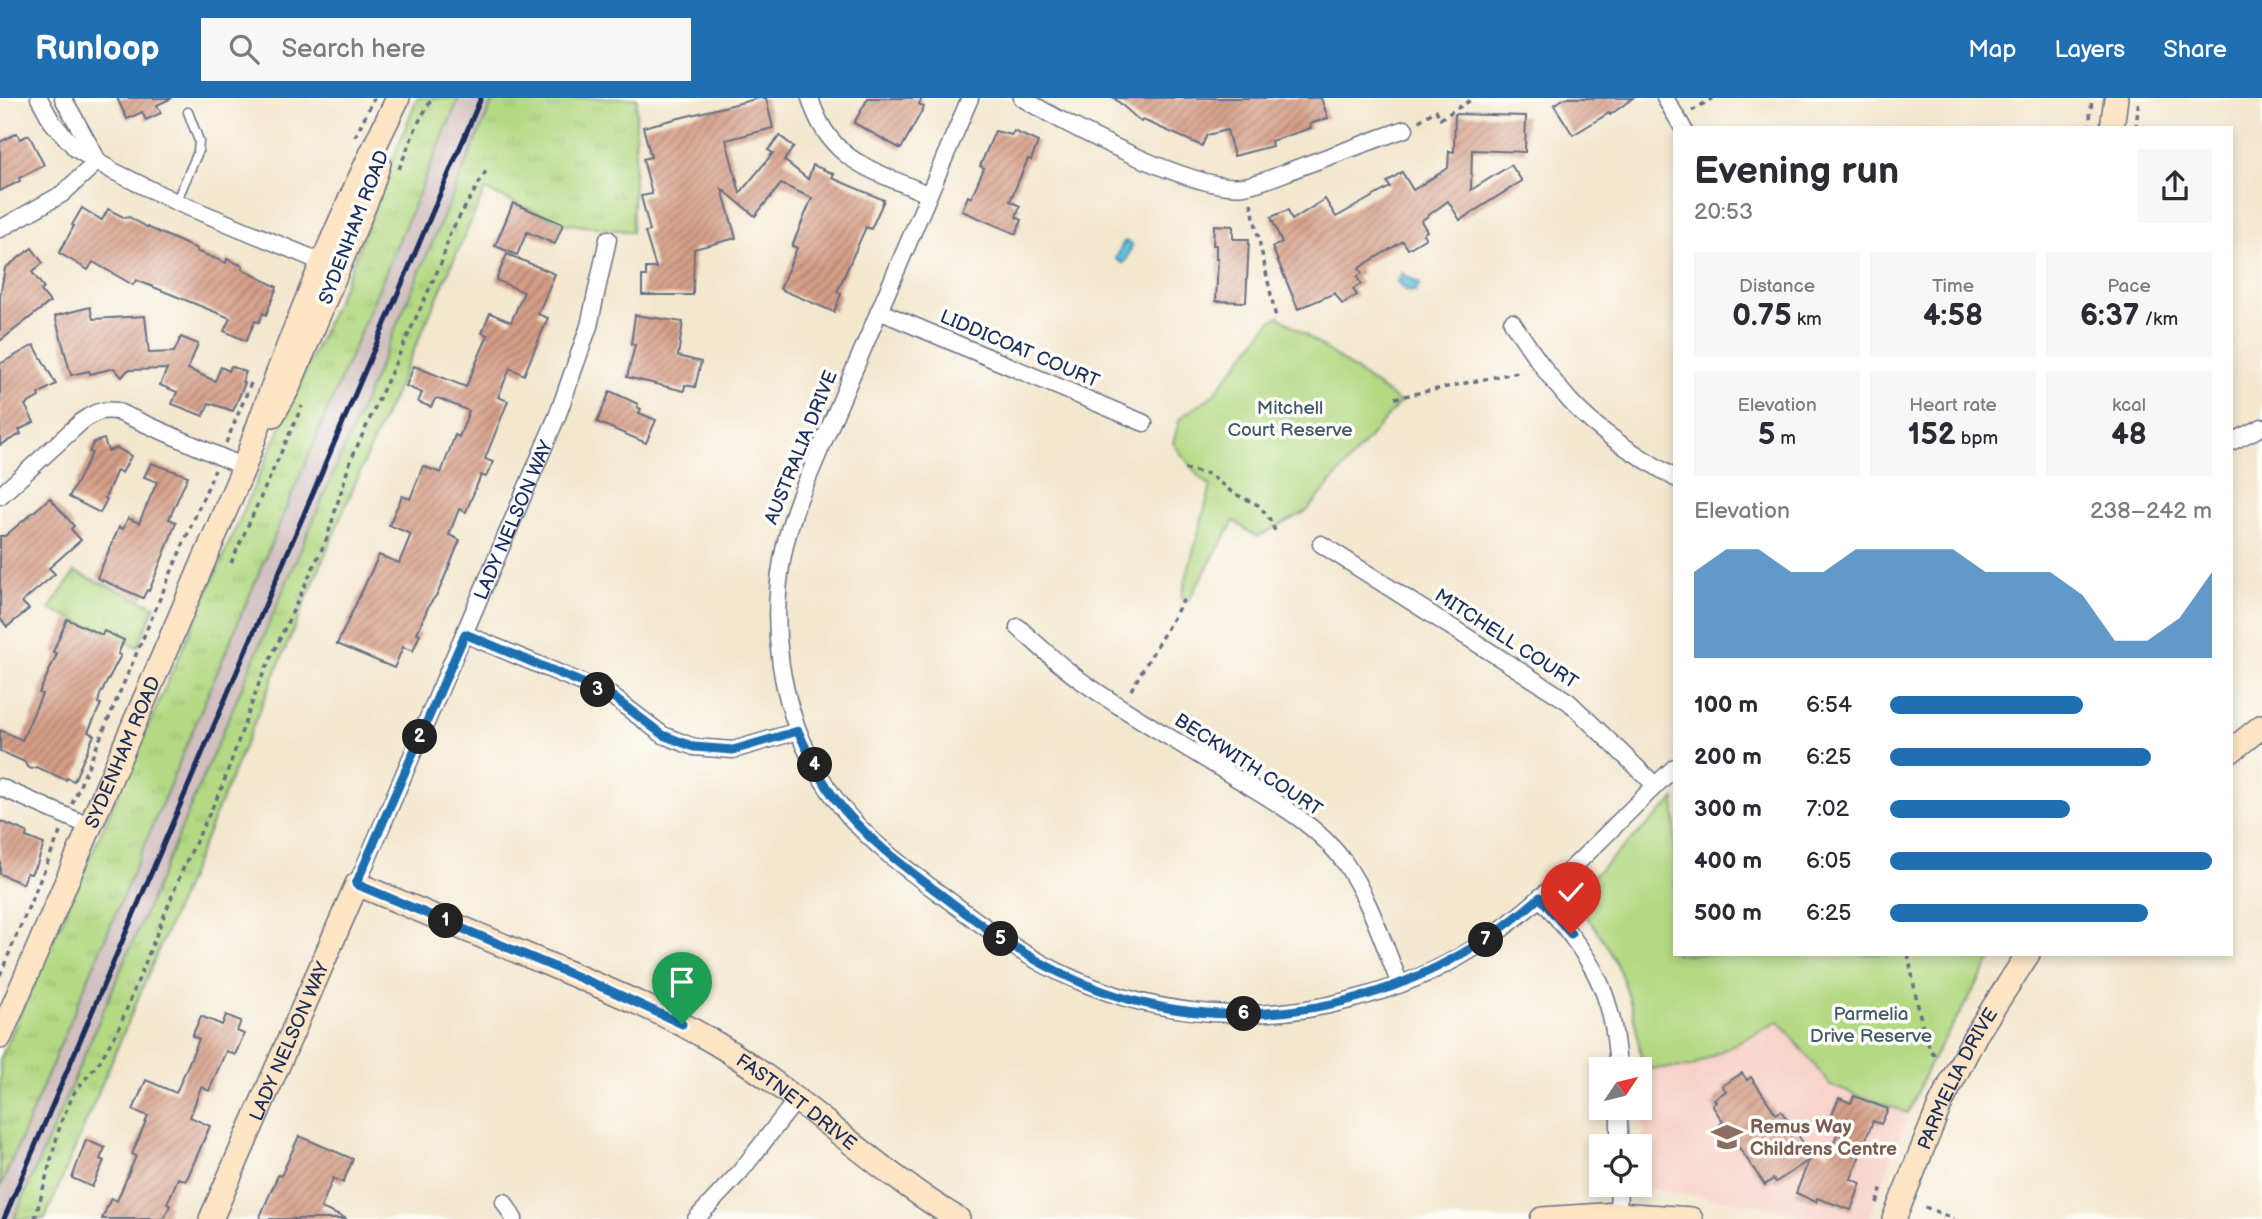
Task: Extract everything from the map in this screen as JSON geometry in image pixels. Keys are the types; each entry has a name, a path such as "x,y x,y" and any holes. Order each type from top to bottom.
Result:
{"street":[{"path":"38,98 62,135 76,149 113,171 176,202 330,265"},
{"path":"63,98 98,161"},
{"name":"SYDENHAM ROAD","path":"0,1037 244,467 288,388 330,265 368,197 399,98"},
{"path":"810,98 822,129 839,151 862,165 927,194"},
{"name":"AUSTRALIA DRIVE","path":"970,98 799,499 784,550 777,596 777,639 785,690 798,731 832,793 867,835 994,934 1019,951 1072,979 1158,1006 1219,1013 1273,1013 1347,1001 1400,984 1476,947 1540,897 1673,768"},
{"path":"1022,98 1065,123 1114,146 1188,177 1227,187 1258,182 1405,129"},
{"path":"1665,98 1681,124"},
{"path":"2112,126 2116,98"},
{"path":"0,229 61,194 98,161"},
{"name":"LADY NELSON WAY","path":"211,1219 465,634 575,369 590,326 608,239"},
{"name":"LIDDICOAT COURT","path":"878,311 1144,424"},
{"path":"1512,321 1550,378 1572,403 1599,428 1673,477"},
{"path":"0,496 81,422 92,413 104,409 116,411 244,467"},
{"path":"2233,441 2262,427"},
{"name":"MITCHELL COURT","path":"1321,544 1569,702 1655,785"},
{"name":"BECKWITH COURT","path":"1018,627 1048,655 1085,683 1314,830 1344,862 1357,882 1400,984"},
{"path":"465,634 609,694 663,735 694,747 733,750 798,731"},
{"path":"2233,736 2262,723"},
{"path":"2233,749 2262,723"},
{"path":"0,787 89,826"},
{"name":"FASTNET DRIVE","path":"356,884 609,990 682,1024 751,1065 903,1183 957,1219"},
{"path":"1540,897 1586,954 1596,971 1614,1024 1617,1057"},
{"name":"PARMELIA DRIVE","path":"1892,1214 1945,1093 1975,1036 2027,956"},
{"path":"696,1219 726,1188 797,1099"},
{"path":"1618,1214 1619,1197"},
{"path":"504,1202 514,1219"},
{"path":"1542,1219 1618,1214 1691,1219"}],"lane":[{"path":"176,202 198,152 199,141 188,112"}],"path":[{"path":"1405,129 1436,110 1440,119 1474,98"},
{"path":"1681,124 1713,98"},
{"path":"2089,126 2092,98"},
{"path":"2136,126 2139,98"},
{"path":"35,1219 61,1122 74,1093 100,1061 118,1028 182,871 222,787 259,683 327,538 338,493 350,462 442,261 450,233 486,171"},
{"path":"1251,203 1276,318"},
{"path":"0,975 2,963 256,372"},
{"path":"1395,398 1518,372"},
{"path":"1184,469 1214,477 1233,493 1258,505 1268,516 1276,533"},
{"path":"1131,690 1184,599"},
{"path":"1908,956 1927,1039 1932,1054 1937,1058"},
{"path":"1883,1184 1892,1214"},
{"path":"1925,1207 1954,1219"}],"shaded area":[{"path":"459,98 494,98 14,1219 0,1219 0,1188"},
{"name":"Remus Way Childrens Centre","path":"1780,1021 1831,1086 1908,1113 1869,1219 1818,1219 1761,1206 1652,1189 1652,1134 1643,1134 1643,1120 1652,1120 1652,1069 1691,1067"}],"green space":[{"path":"417,98 459,98 0,1188 0,1060 348,275"},
{"path":"494,98 637,98 632,232 562,223 485,190 365,460 45,1219 14,1219"},
{"name":"Mitchell Court Reserve","path":"1279,316 1400,402 1307,511 1257,537 1234,521 1188,601 1181,597 1211,486 1199,477 1173,443 1180,418 1213,395 1271,321"},
{"path":"75,572 155,606 138,647 49,609"},
{"name":"Parmelia Drive Reserve","path":"1673,801 1673,956 1994,956 1929,1065 1908,1113 1831,1086 1779,1021 1691,1067 1652,1069 1652,1057 1640,1057 1636,1024 1616,962 1593,925 1578,907 1581,887"}],"water":[{"path":"1126,241 1132,245 1123,263 1116,259"},
{"path":"1402,273 1420,284 1415,292 1410,292 1397,282"}],"building":[{"path":"117,98 172,98 157,105 161,113 146,120 142,112 127,119"},
{"path":"766,98 773,128 726,140 740,193 773,153 768,150 780,136 794,147 784,160 808,179 813,165 834,174 832,178 884,200 871,229 866,227 837,292 841,294 834,312 780,289 797,248 792,246 812,198 781,184 755,216 722,189 736,238 694,249 693,295 642,295 642,276 646,276 646,268 656,268 645,232 650,231 641,196 652,194 643,159 651,157 643,127"},
{"path":"868,98 922,98 919,104 924,107 901,149 854,123"},
{"path":"1114,98 1321,98 1328,118 1310,124 1311,128 1271,141 1272,146 1234,156 1227,130 1207,135 1202,146 1143,120 1141,122"},
{"path":"1565,98 1633,98 1610,115 1609,113 1573,135 1554,105"},
{"path":"1455,114 1526,116 1525,152 1472,150 1471,190 1511,165 1522,181 1460,220 1448,201 1421,221 1427,231 1423,234 1426,238 1408,249 1403,241 1359,268 1362,273 1357,277 1361,284 1353,289 1357,295 1342,304 1335,293 1298,309 1272,247 1282,243 1271,217 1288,210 1292,220 1325,199 1336,217 1390,187 1387,182 1402,172 1413,190 1448,168 1449,151 1454,152"},
{"path":"995,131 1012,135 1014,131 1038,142 1010,201 1020,206 1016,217 1022,220 1016,234 962,211 984,168 980,166"},
{"path":"17,133 20,139 29,135 44,165 0,191 0,142"},
{"path":"513,203 563,224 555,244 527,232 517,255 495,246"},
{"path":"82,208 102,220 108,209 197,249 196,251 226,263 227,259 243,266 242,269 277,287 266,315 263,313 259,322 255,321 246,341 224,331 230,318 136,280 133,285 93,262 88,270 59,253"},
{"path":"1214,225 1233,226 1233,239 1249,239 1246,302 1216,301 1218,259 1216,245 1213,245"},
{"path":"32,248 43,263 32,272 50,302 0,341 0,296 5,268"},
{"path":"507,254 555,274 538,314 548,318 524,375 510,368 498,397 508,401 485,459 493,462 486,477 481,475 466,512 459,509 449,535 460,540 438,593 429,605 417,633 420,634 413,651 403,647 394,668 337,644 379,555 399,563 411,534 389,525 402,496 410,499 423,466 441,473 455,435 459,437 469,411 438,398 431,407 418,402 422,393 406,386 414,366 466,387 488,335 482,333 490,313 511,322 524,292 496,280"},
{"path":"90,307 93,319 145,316 149,353 174,352 181,337 198,344 188,369 215,381 221,367 229,371 231,366 246,372 242,382 245,383 233,411 209,403 203,416 172,404 177,392 160,385 167,369 128,370 122,377 114,368 71,375 55,316"},
{"path":"635,315 683,322 678,356 701,362 695,387 685,385 684,391 627,377 635,345 631,344"},
{"path":"34,345 56,384 25,405 34,422 19,430 21,434 0,445 0,364"},
{"path":"610,391 638,404 637,407 641,409 639,413 656,420 646,443 597,422"},
{"path":"104,439 108,451 117,448 131,456 122,473 117,470 100,513 69,497 92,453 89,452 94,442"},
{"path":"151,463 188,476 169,519 176,522 168,544 149,591 147,590 143,598 97,578 119,527 123,529 128,518 139,523 157,482 144,477"},
{"path":"50,498 74,526 71,529 81,540 49,568 55,574 22,602 29,609 7,627 0,618 0,536 5,536"},
{"path":"67,619 102,635 104,631 124,640 118,654 121,655 100,695 98,703 101,704 88,732 94,735 74,781 36,767 27,767 25,762 0,751 0,730 22,740 57,654 53,652"},
{"path":"0,821 27,832 26,837 44,844 36,867 31,874 27,873 23,884 0,874"},
{"path":"226,1015 241,1021 237,1031 244,1034 235,1055 226,1051 209,1091 201,1087 190,1117 210,1126 186,1181 178,1178 164,1219 102,1219 111,1198 117,1201 136,1156 132,1154 148,1116 133,1110 146,1080 176,1093 199,1039 192,1036 201,1016 222,1025"},
{"path":"1742,1073 1747,1080 1751,1077 1776,1114 1781,1111 1804,1144 1829,1154 1841,1125 1830,1119 1839,1098 1851,1103 1854,1096 1888,1109 1881,1124 1873,1121 1851,1179 1861,1183 1851,1210 1817,1198 1816,1202 1796,1193 1809,1160 1776,1182 1773,1179 1765,1185 1735,1142 1731,1145 1722,1133 1725,1131 1720,1124 1723,1122 1712,1105 1716,1102 1714,1099 1726,1091 1722,1086"},
{"path":"299,1136 353,1159 343,1183 333,1178 321,1208 347,1219 259,1219"},
{"path":"86,1140 105,1148 100,1159 104,1161 92,1187 72,1178"}],"railway":[{"path":"4,1219 481,98"}],"place":[{"name":"Remus Way Childrens Centre","path":"1727,1137"}],"route":[{"path":"682,1024 609,990 356,884 465,634 609,694 663,735 694,747 733,750 798,731 832,793 848,815 891,856 1019,951 1072,979 1133,1000 1188,1010 1248,1014 1320,1007 1347,1001 1400,984 1452,961 1498,932 1540,897 1571,934"}]}
